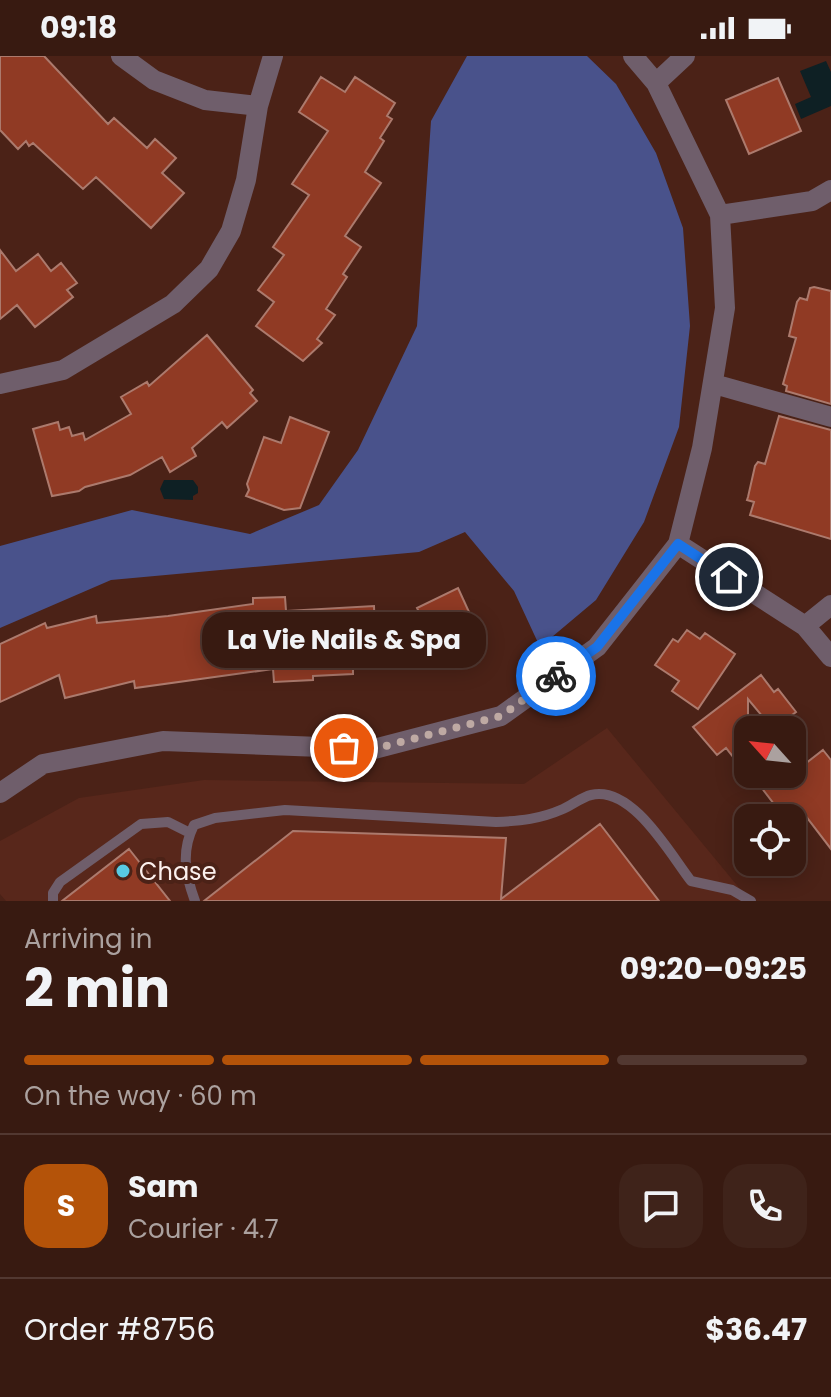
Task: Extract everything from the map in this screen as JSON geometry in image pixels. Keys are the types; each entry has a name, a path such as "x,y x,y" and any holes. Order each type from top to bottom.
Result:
{"street":[{"path":"121,56 154,80 205,100 258,106"},
{"path":"0,384 63,370 173,304 209,269 231,231 246,180 258,106 273,56"},
{"path":"0,793 43,764 163,741 374,749 501,716 597,647 678,544 702,448 725,308 720,215 656,83 633,56"},
{"path":"656,83 685,56"},
{"path":"720,215 812,201 831,190"},
{"path":"714,384 831,417"},
{"path":"678,544 805,626 831,657"},
{"path":"805,626 831,605"}],"lane":[{"path":"195,901 186,875 186,842 194,825 215,818 285,810 496,822 529,821 550,815 590,795 609,794 644,818 691,881 732,890 751,901"},
{"path":"53,901 53,893 60,882 127,831 141,824 168,822 190,833"}],"shaded area":[{"path":"467,56 587,56 616,84 656,153 683,228 690,326 679,427 644,522 596,600 540,647 514,591 465,532 419,552 111,580 0,628 0,546 132,510 250,534 319,505 358,450 417,326 431,121"},
{"path":"826,61 831,72 831,106 801,119 795,104 811,97 800,71"},
{"path":"164,480 193,480 198,493 193,500 164,499 160,489"},
{"path":"607,728 750,901 6,901 0,894 0,841 79,798 204,780 524,784"}],"building":[{"path":"0,56 44,56 108,124 114,118 147,148 155,139 176,158 162,173 184,193 151,228 96,177 83,189 33,143 29,146 26,141 18,149 0,130"},
{"path":"321,77 345,92 355,77 395,103 387,116 392,119 380,138 384,141 365,172 381,183 345,236 361,247 343,274 347,277 326,309 335,315 317,339 322,343 303,361 256,326 274,302 258,290 284,255 273,247 309,195 292,184 328,131 299,112"},
{"path":"778,78 801,131 749,154 726,100"},
{"path":"0,250 16,271 38,254 51,271 61,263 77,283 67,290 73,297 35,327 17,305 0,319"},
{"path":"810,288 831,291 831,404 786,391 787,386 783,384 796,338 789,336 797,302 800,298 807,300"},
{"path":"207,335 253,390 250,393 257,401 227,428 222,422 192,448 196,456 170,472 162,457 130,475 52,496 33,429 58,422 60,430 69,427 72,436 83,433 85,440 131,414 121,397 147,382 149,386"},
{"path":"779,416 831,430 831,539 750,515 754,502 747,500 755,466 758,462 765,464"},
{"path":"290,417 329,432 300,508 284,510 246,496 249,490 247,484 264,437 281,443"},
{"path":"458,588 480,636 464,644 470,656 447,667 417,608"},
{"path":"285,597 286,611 374,606 376,658 370,658 368,668 353,668 353,674 313,676 313,680 274,682 273,669 135,688 134,681 65,698 59,675 0,702 0,644 45,623 47,628 96,616 97,623 168,616 253,604 253,598"},
{"path":"687,630 700,639 705,633 735,654 698,709 672,691 679,681 655,665 673,639 678,642"},
{"path":"761,675 774,692 778,689 796,712 791,716 762,716 748,699 748,716 734,716 734,758 726,748 717,755 693,727"},
{"path":"823,750 831,760 831,849 806,816 806,804 774,804 762,788 806,788 806,763"},
{"path":"600,824 659,901 204,901 293,831 506,838 501,899"},
{"name":"Chase","path":"129,849 170,901 62,901"}],"way so far":[{"path":"344,748 374,749 501,716 556,676"}],"place":[{"name":"La Vie Nails & Spa","path":"344,748"},
{"name":"Chase","path":"123,871"}],"route":[{"path":"556,676 597,647 678,544 729,577"}]}
